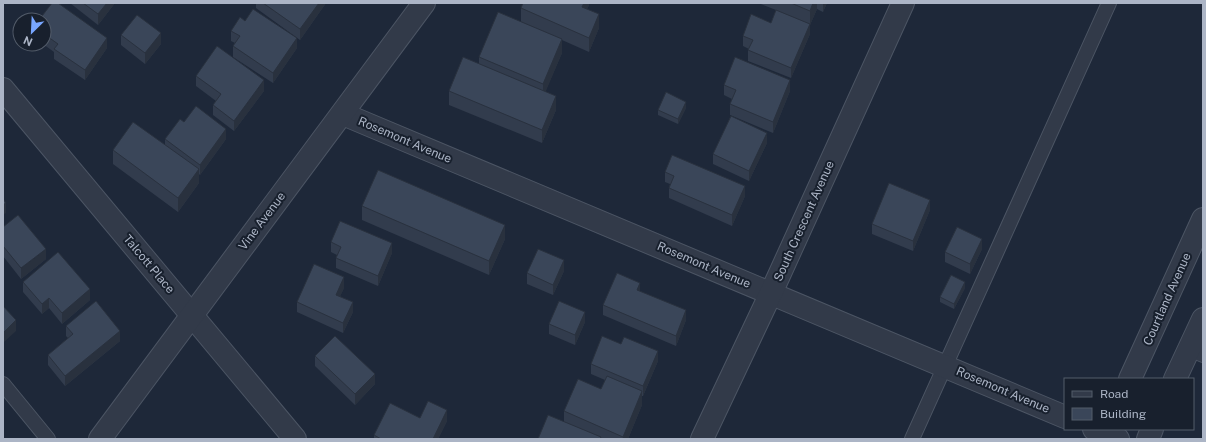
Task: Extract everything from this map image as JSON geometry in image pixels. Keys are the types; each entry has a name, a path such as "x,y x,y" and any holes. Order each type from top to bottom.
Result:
{"street":[{"name":"Vine Avenue","path":"100,439 424,3"},
{"name":"South Crescent Avenue","path":"702,439 771,293 903,3"},
{"name":"Talcott Place","path":"3,89 295,439"},
{"name":"Rosemont Avenue","path":"343,114 1064,417"},
{"name":"Courtland Avenue","path":"1130,378 1203,219"},
{"path":"1176,378 1196,352 1203,319"}],"lane":[{"path":"912,439 1109,3"},
{"path":"3,384 48,439"}],"building":[{"path":"52,3 58,3 107,38 85,70 54,49 58,44 52,40 52,12 45,12"},
{"path":"83,3 107,3 98,14"},
{"path":"263,3 319,3 300,29"},
{"path":"523,3 584,3 582,7 599,14 589,38 521,8"},
{"path":"791,3 813,3 810,11"},
{"path":"253,9 297,38 273,73 233,46 240,36 231,31 240,17 245,21"},
{"path":"776,10 810,24 791,68 748,50 753,40 743,36 751,14 771,23"},
{"path":"498,12 562,39 543,84 479,57"},
{"path":"137,15 161,33 145,53 121,35"},
{"path":"217,46 264,80 234,121 213,105 221,94 196,76"},
{"path":"463,57 556,96 542,130 449,91"},
{"path":"735,57 790,80 773,122 730,104 736,90 724,85"},
{"path":"666,92 686,102 678,119 658,110"},
{"path":"196,106 226,129 200,165 165,139 180,119 184,122"},
{"path":"731,116 767,133 749,171 713,154"},
{"path":"133,122 199,169 178,198 113,150"},
{"path":"672,155 745,186 732,215 669,188 674,176 665,172"},
{"path":"378,170 505,225 489,261 362,206"},
{"path":"889,183 930,200 913,241 872,224"},
{"path":"18,215 46,249 21,268 3,246 3,227"},
{"path":"340,221 392,243 378,276 336,258 341,247 331,242"},
{"path":"957,227 982,239 970,264 945,252"},
{"path":"538,249 564,260 553,285 527,273"},
{"path":"58,252 90,289 62,313 49,298 42,304 23,282"},
{"path":"314,264 344,277 336,295 353,302 343,323 297,302"},
{"path":"617,273 640,283 637,290 686,310 676,336 603,305"},
{"path":"951,275 965,282 954,304 940,297"},
{"path":"96,301 120,331 65,376 48,355 73,334 66,326"},
{"path":"559,301 585,312 575,335 549,324"},
{"path":"3,306 16,320 3,333"},
{"path":"335,336 375,374 355,394 315,356"},
{"path":"602,336 621,344 624,337 658,351 643,386 591,364"},
{"path":"607,376 642,391 623,437 564,411 578,379 601,389"},
{"path":"428,401 447,410 433,439 381,439 374,435 390,403 420,418"},
{"path":"548,415 601,437 600,439 538,439"}]}
